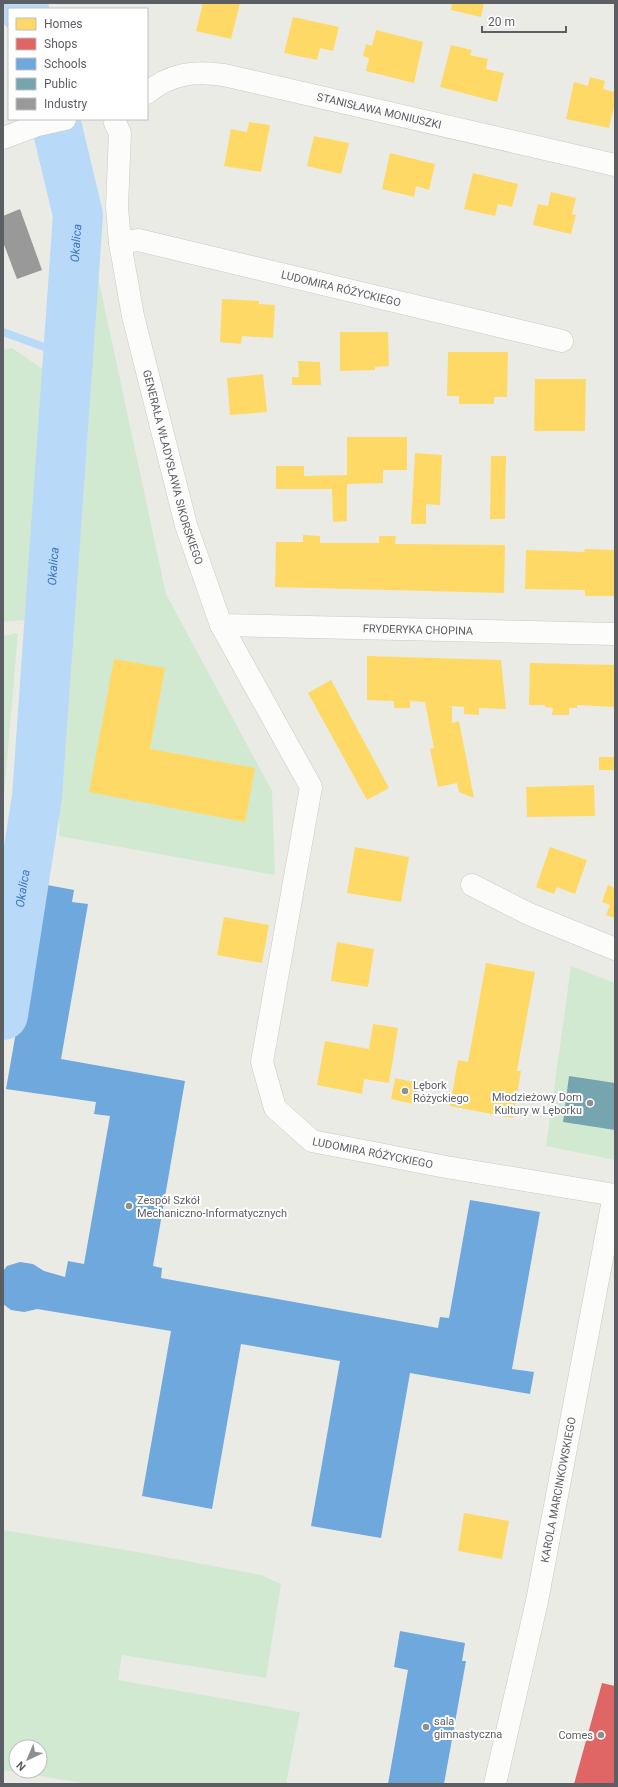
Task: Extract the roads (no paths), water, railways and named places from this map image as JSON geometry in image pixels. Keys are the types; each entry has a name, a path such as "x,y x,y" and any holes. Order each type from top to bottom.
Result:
{"street":[{"name":"STANISŁAWA MONIUSZKI","path":"148,92 181,74 203,72 224,75 615,166"},
{"path":"3,138 38,125 60,120"},
{"name":"GENERAŁA WŁADYSŁAWA SIKORSKIEGO","path":"114,120 120,133 116,207 120,243 133,316 186,525 221,625 311,787"},
{"name":"LUDOMIRA RÓŻYCKIEGO","path":"120,243 138,240 562,341"},
{"name":"FRYDERYKA CHOPINA","path":"221,625 615,634"},
{"name":"LUDOMIRA RÓŻYCKIEGO","path":"311,787 262,1062 275,1108 312,1141 446,1167 615,1195"},
{"path":"472,884 529,914 615,949"},
{"name":"KAROLA MARCINKOWSKIEGO","path":"495,1784 537,1601 615,1195"}],"waterway":[{"name":"Okalica","path":"21,3 24,8"},
{"name":"Okalica","path":"3,1015 37,797 78,215 55,120"},
{"path":"3,332 69,356"}],"place":[{"name":"Lębork Różyckiego","path":"405,1091"},
{"name":"Młodzieżowy Dom Kultury w Lęborku","path":"590,1103"},
{"name":"Zespół Szkół Mechaniczno-Informatycznych","path":"129,1206"},
{"name":"sala gimnastyczna","path":"426,1727"},
{"name":"Comes","path":"601,1735"}]}
